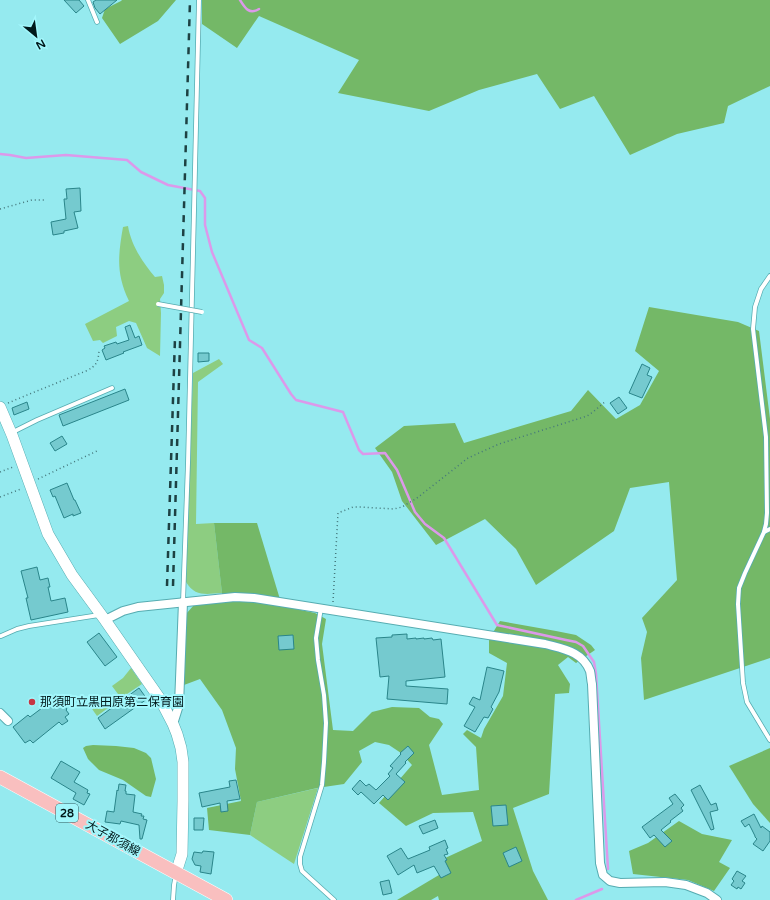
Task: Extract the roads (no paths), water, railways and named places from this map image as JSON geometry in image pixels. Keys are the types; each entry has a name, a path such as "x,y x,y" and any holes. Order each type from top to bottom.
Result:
{"main road":[{"name":"大子那須線","path":"0,777 226,900"}],"street":[{"path":"3,406 11,433 48,534 72,575 160,699 173,724 181,748 183,762 184,801 182,854 176,873"},
{"path":"103,617 138,607 235,597 254,598 545,644 575,653 583,660 590,671 592,684 600,863 603,875 610,881 620,883 664,882 686,885 717,900"},
{"path":"173,724 179,705 183,602"},
{"path":"0,713 8,721"}],"lane":[{"path":"88,0 97,22"},
{"path":"183,602 199,0"},
{"path":"770,276 761,289 755,307 753,329 766,437 766,524 764,532 739,588 738,604 743,683 747,702 770,740"},
{"path":"158,304 202,312"},
{"path":"11,433 50,414 112,388"},
{"path":"764,532 770,529"},
{"path":"321,608 316,638 324,695 326,723 324,762 322,785 300,857 300,864 302,871 334,900"},
{"path":"1,636 17,629 29,626 103,617"},
{"path":"173,900 176,873"}],"waterway":[{"path":"240,0 250,11 256,11 259,9"},
{"path":"0,154 26,158 66,155 127,160 141,172 168,185 200,191 205,198 205,225 212,252 249,340 262,348 296,400 343,412 359,450 363,454 385,453 397,470 415,512 425,524 444,538 497,625 576,642 583,646 594,662 608,869"},
{"path":"576,900 602,889"}],"railway":[{"path":"173,586 190,0"},
{"path":"167,586 175,338"}],"place":[{"name":"那須町立黒田原第二保育園","path":"32,702"}]}
